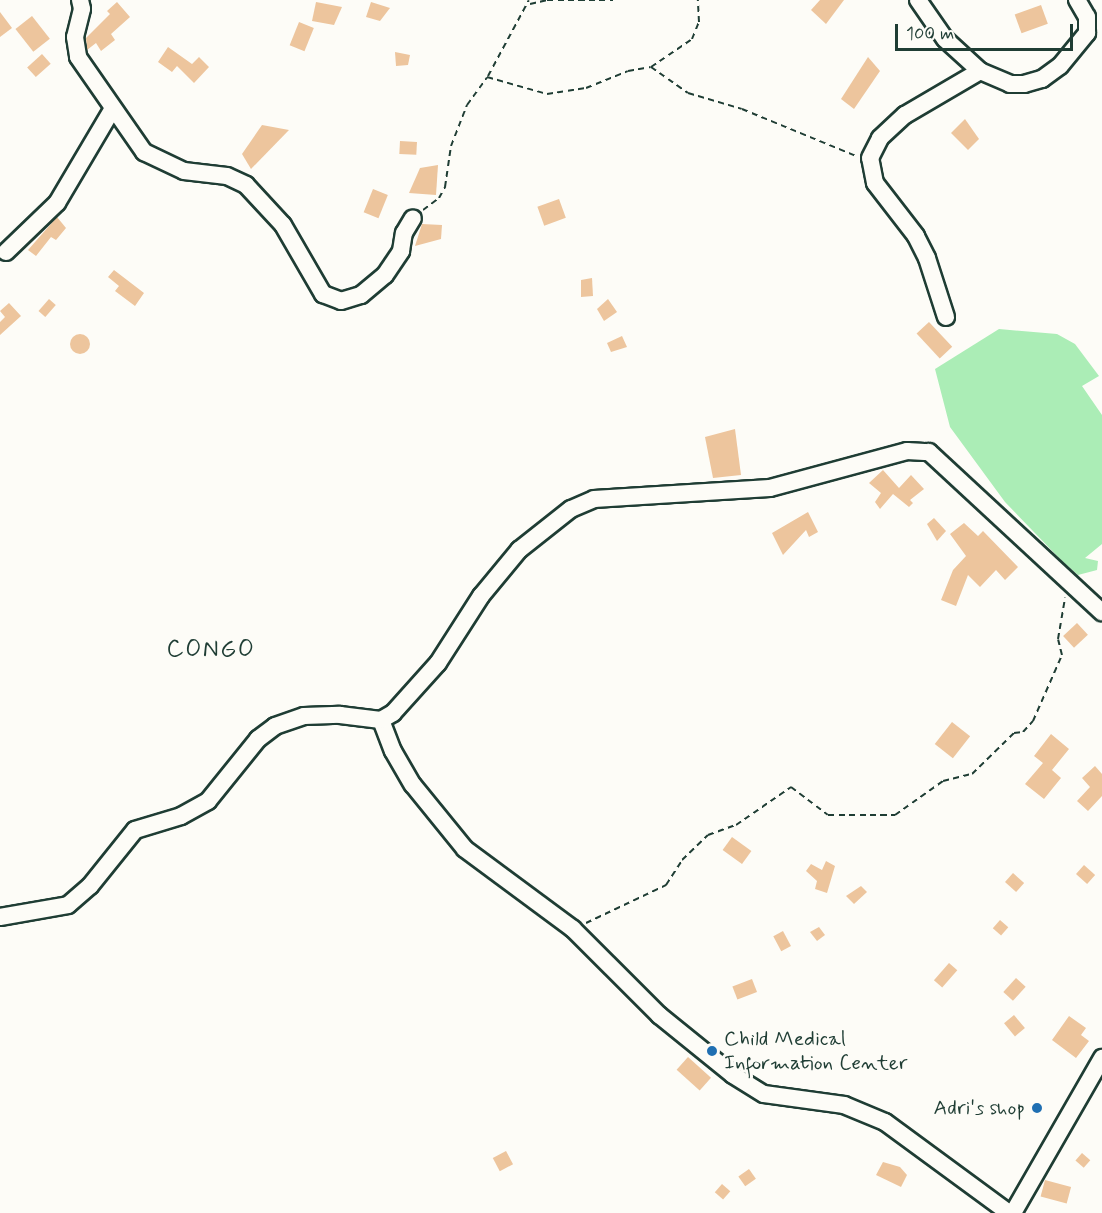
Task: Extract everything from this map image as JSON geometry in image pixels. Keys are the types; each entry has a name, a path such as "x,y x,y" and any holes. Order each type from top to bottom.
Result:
{"street":[{"path":"80,0 76,50 112,110 144,152 157,161 184,171 227,176 252,190 283,225 323,294 341,301 361,294 385,276 401,250 404,233 413,218"},
{"path":"918,0 945,39 980,70 1010,84 1024,84 1042,79 1060,66 1087,33 1087,17 1077,0"},
{"path":"946,316 927,258 916,236 875,183 870,158 880,138 905,115 980,70"},
{"path":"6,252 57,203 112,110"},
{"path":"0,917 68,905 90,886 135,830 181,816 208,801 258,739 275,726 304,716 340,715 381,720 420,686 481,596 519,550 571,509 594,499 770,488 907,451 929,452 1102,612"},
{"path":"381,720 393,751 413,785 465,849 573,929 659,1015 733,1075 764,1094 844,1105 885,1122 1011,1213 1102,1058"}],"path":[{"path":"413,218 439,198 451,146 467,105 488,76 529,4 529,0"},
{"path":"529,4 547,0 613,0"},
{"path":"488,76 547,94 586,88 628,71 651,68 692,39 699,22 698,0"},
{"path":"651,68 688,93 742,109 850,155 870,158"},
{"path":"573,929 666,885 682,860 708,835 736,825 791,787 828,815 895,815 943,781 972,774 1014,732 1023,732 1033,721 1062,655 1060,622 1071,584"}],"green space":[{"path":"999,329 1057,334 1075,344 1099,376 1082,386 1102,415 1102,544 1085,558 1098,561 1097,570 1078,575 1062,561 1005,502 950,427 935,369"}],"building":[{"path":"820,0 844,0 826,24 811,10"},
{"path":"117,2 130,17 111,34 115,40 101,51 96,43 87,50 86,38 110,14 107,11"},
{"path":"316,2 342,7 334,25 312,21"},
{"path":"371,2 390,8 380,21 366,17"},
{"path":"1041,5 1048,24 1022,33 1015,15"},
{"path":"0,12 12,28 0,37"},
{"path":"32,16 50,39 33,52 15,29"},
{"path":"299,22 314,28 304,51 290,45"},
{"path":"168,47 192,64 199,57 209,67 194,83 177,66 172,72 158,62"},
{"path":"395,52 410,55 408,65 396,66"},
{"path":"42,54 51,64 36,77 27,67"},
{"path":"868,57 880,71 854,109 841,99"},
{"path":"965,119 979,139 968,150 951,133"},
{"path":"262,125 289,130 251,169 242,154"},
{"path":"400,141 417,142 416,155 399,154"},
{"path":"438,165 436,195 409,193 420,168"},
{"path":"373,189 388,195 378,218 364,212"},
{"path":"559,199 566,218 544,226 537,207"},
{"path":"57,217 66,228 56,240 51,237 36,256 28,250"},
{"path":"422,224 442,225 441,239 415,246"},
{"path":"114,270 144,293 135,306 115,291 119,286 108,277"},
{"path":"592,278 593,296 581,297 581,280"},
{"path":"49,299 56,305 45,317 39,311"},
{"path":"608,299 617,312 604,321 597,309"},
{"path":"9,303 21,316 0,335 0,322 5,317 0,311"},
{"path":"929,322 952,347 940,358 917,334"},
{"path":"80,334 87,337 90,344 87,351 80,354 73,351 70,344 73,337"},
{"path":"622,336 627,347 611,352 607,343"},
{"path":"735,429 741,475 713,478 705,437"},
{"path":"883,470 899,488 911,475 924,489 910,500 913,503 909,507 893,494 880,509 875,502 881,493 869,483"},
{"path":"808,512 818,532 809,537 806,530 783,555 772,533"},
{"path":"934,518 946,531 937,541 927,524"},
{"path":"964,523 978,536 983,531 1018,567 1005,580 996,570 980,587 968,575 956,606 941,600 953,570 966,556 950,534"},
{"path":"1077,623 1088,635 1074,648 1063,636"},
{"path":"952,722 970,736 953,758 935,744"},
{"path":"1051,734 1069,749 1052,770 1061,778 1044,799 1025,784 1043,763 1034,756"},
{"path":"1095,766 1102,774 1102,796 1088,811 1077,801 1090,787 1082,778"},
{"path":"732,837 751,851 742,864 723,850"},
{"path":"826,861 835,866 827,893 815,889 817,881 806,871 811,864 822,870"},
{"path":"1084,865 1095,875 1087,884 1076,874"},
{"path":"1013,873 1024,883 1016,892 1005,882"},
{"path":"861,886 867,892 854,904 846,896"},
{"path":"1000,920 1008,927 1001,936 993,928"},
{"path":"819,927 825,935 817,941 810,932"},
{"path":"783,931 791,946 781,951 773,936"},
{"path":"949,963 957,970 942,988 934,980"},
{"path":"1016,978 1026,987 1013,1001 1003,992"},
{"path":"752,979 757,992 737,1000 732,987"},
{"path":"1014,1015 1025,1028 1015,1036 1004,1023"},
{"path":"1069,1016 1086,1028 1081,1035 1089,1041 1076,1058 1052,1040"},
{"path":"688,1057 711,1078 700,1090 677,1070"},
{"path":"506,1151 513,1164 500,1171 493,1158"},
{"path":"1082,1153 1090,1160 1084,1168 1075,1161"},
{"path":"883,1162 900,1167 907,1175 901,1187 876,1175"},
{"path":"749,1169 756,1179 745,1186 738,1176"},
{"path":"1045,1180 1071,1187 1067,1203 1041,1196"},
{"path":"722,1184 730,1191 723,1200 715,1192"}],"place":[{"name":"Child Medical Information Center","path":"712,1051"},
{"name":"Adri's shop","path":"1037,1108"}],"district":[{"name":"CONGO","path":"211,650"}]}
